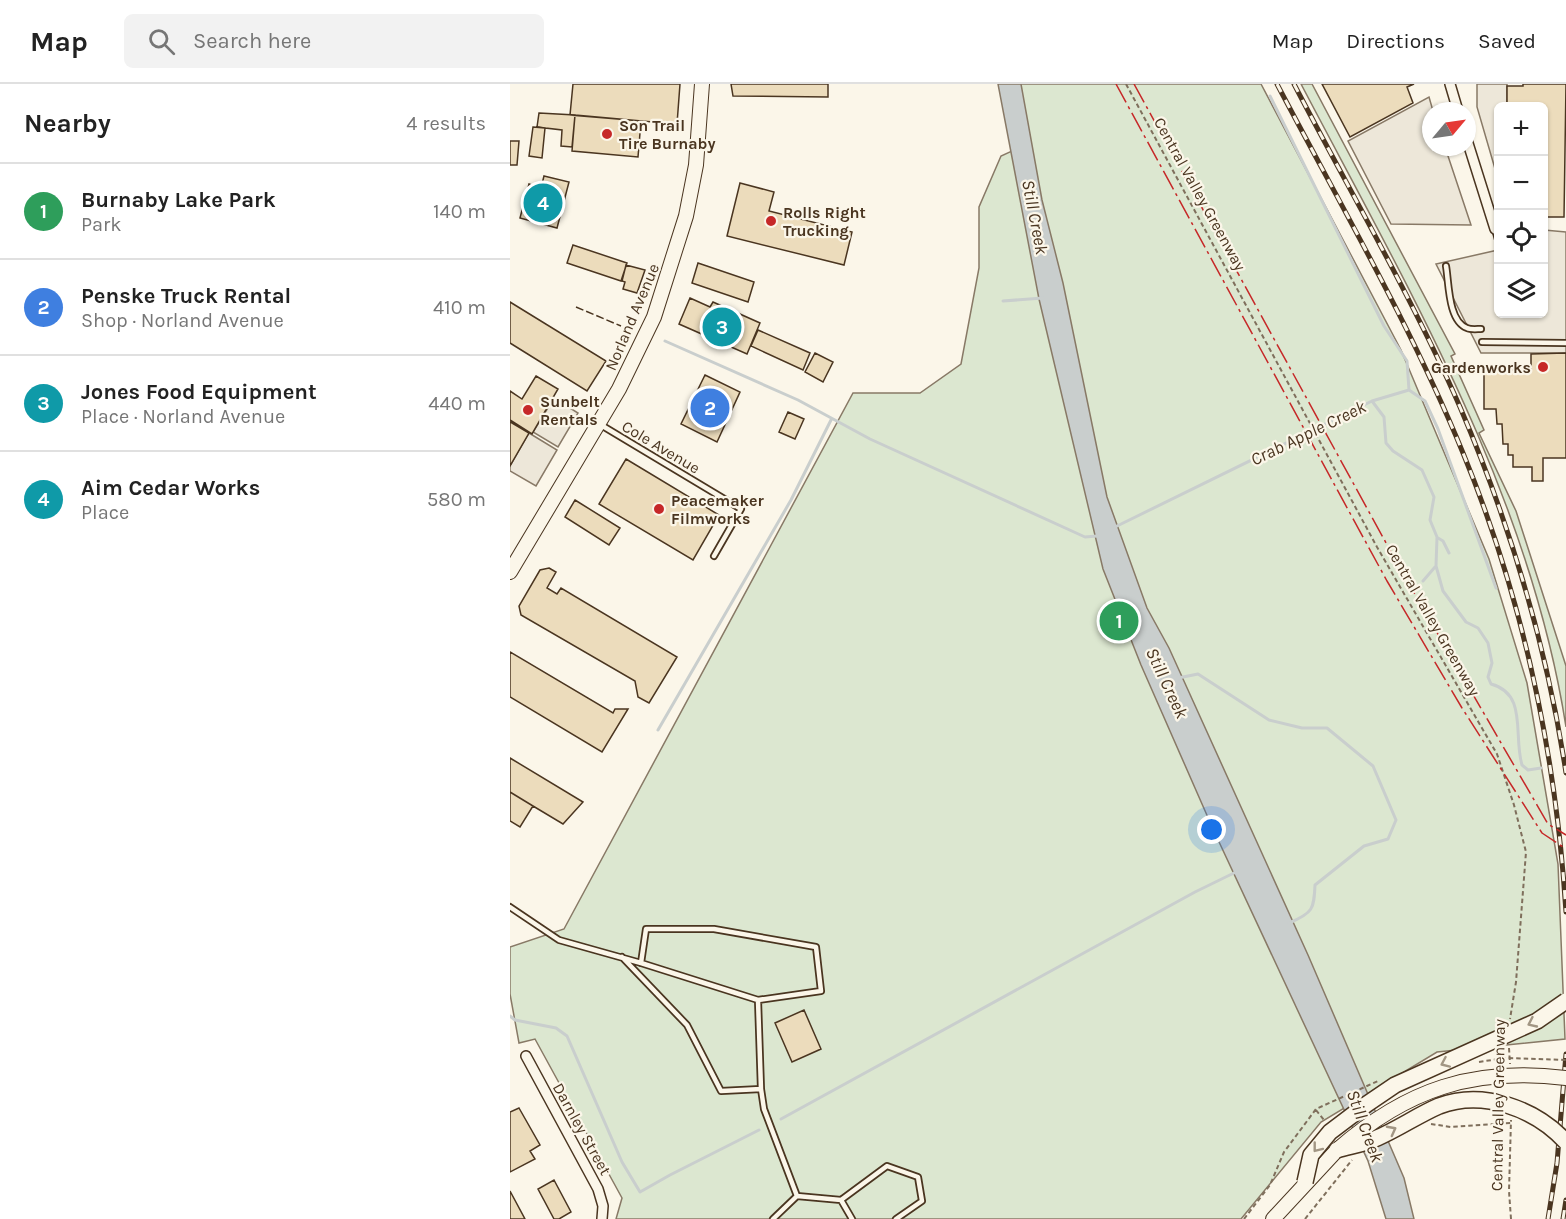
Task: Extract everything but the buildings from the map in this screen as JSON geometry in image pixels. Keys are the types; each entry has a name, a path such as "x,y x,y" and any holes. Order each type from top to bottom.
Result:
{"main road":[{"path":"1305,1182 1311,1155 1330,1132 1367,1104 1395,1085 1537,1022 1566,1001"},
{"path":"1337,1150 1376,1139 1441,1105 1470,1101 1512,1106 1528,1112 1554,1129 1566,1142"}],"street":[{"name":"Norland Avenue","path":"510,572 636,357 675,256 696,165 702,84"},
{"path":"1450,84 1455,102"},
{"path":"1472,156 1494,226"},
{"name":"Darnley Street","path":"526,1056 598,1189 603,1206 602,1219"},
{"path":"1273,1219 1337,1150 1382,1114 1431,1090 1496,1075 1528,1074 1566,1078"}],"lane":[{"path":"1446,266 1453,309 1459,323 1467,329 1481,329"},
{"path":"1482,342 1566,343"},
{"name":"Cole Avenue","path":"599,423 741,509 714,556"},
{"path":"510,907 559,940 622,957 758,1000 821,991 816,947 714,929 646,929 641,963"},
{"path":"622,957 687,1025 721,1091 761,1089"},
{"path":"758,1000 761,1089 764,1109 797,1196"},
{"path":"773,1219 797,1196 841,1200 887,1166 918,1177 922,1201 896,1219"},
{"path":"841,1200 852,1219"}],"path":[{"name":"Central Valley Greenway","path":"1125,84 1308,422 1497,754 1507,780 1526,852 1510,1027"},
{"name":"Central Valley Greenway","path":"1510,1038 1510,1070"},
{"path":"1474,1062 1505,1058 1566,1060"},
{"path":"1244,1219 1270,1185 1284,1152 1316,1109 1375,1082"},
{"name":"Central Valley Greenway","path":"1511,1112 1509,1191 1511,1219"}],"green space":[{"path":"1011,84 1261,84 1401,350 1489,559 1527,683 1558,864 1565,1039 1437,1052 1321,1122 1241,1219 616,1219 622,1198 535,1039 519,1043 510,994 510,947 564,929 853,393 920,393 961,364 979,268 979,207 1001,156 1025,145"},
{"path":"1301,84 1312,84 1455,354 1451,356 1484,430 1479,433 1516,511 1566,666 1566,727 1549,641 1525,558 1495,476 1423,317"}],"shaded area":[{"path":"1477,84 1507,84 1507,102 1494,102 1494,165 1477,107"},
{"path":"1429,97 1430,102 1422,102 1422,156 1448,156 1471,225 1391,224 1348,141"},
{"path":"1548,230 1566,232 1566,353 1481,353 1436,264 1494,251 1494,318 1548,318"},
{"path":"554,398 578,413 558,447 533,432"},
{"path":"529,433 557,450 536,486 510,471 510,466"}],"water":[{"name":"Still Creek","path":"998,84 1021,84 1042,200 1063,283 1107,497 1147,608 1169,648 1308,955 1404,1178 1414,1219 1386,1219 1368,1161 1213,829 1141,665 1103,569 1039,299"}],"waterway":[{"path":"1270,96 1384,326 1407,361 1409,390 1425,401 1438,429 1496,588"},
{"path":"1003,301 1043,298"},
{"path":"665,341 798,400 870,439 1085,537 1097,536"},
{"path":"1372,401 1409,390"},
{"name":"Crab Apple Creek","path":"1115,527 1372,401 1384,417 1386,443 1393,451 1422,470 1434,497 1430,520 1437,537 1436,566 1443,591 1466,622 1478,628 1488,643 1492,663 1488,677 1491,684 1503,689 1515,706 1522,765 1528,770 1541,768"},
{"path":"658,730 791,500 831,420"},
{"path":"1438,538 1443,541 1449,553"},
{"path":"1423,581 1435,567"},
{"name":"Still Creek","path":"1178,678 1198,674 1269,720 1302,728 1327,728 1373,766 1396,820 1388,839 1364,846 1315,885 1311,909 1289,923"},
{"path":"781,1119 1195,892 1238,871"},
{"path":"510,1016 515,1020 556,1028 567,1036 622,1162 640,1192 759,1130"}],"railway":[{"path":"1277,84 1421,359 1463,453 1484,508 1519,621 1545,736 1554,794 1566,912"},
{"path":"1294,84 1422,325 1478,451 1525,587 1548,679 1566,773"},
{"path":"1548,1219 1557,1163 1566,1054"},
{"path":"1563,1219 1566,1200"}],"fence":[{"path":"576,307 621,326"}],"power":[{"path":"1116,84 1387,581 1462,708 1542,833 1566,849"},
{"path":"1134,84 1402,572 1548,824 1566,835"}],"place":[{"name":"Son Trail Tire Burnaby","path":"607,134"},
{"name":"Aim Cedar Works","path":"543,203"},
{"name":"Rolls Right Trucking","path":"771,221"},
{"name":"Jones Food Equipment","path":"722,327"},
{"name":"Gardenworks","path":"1543,367"},
{"name":"Penske Truck Rental","path":"710,408"},
{"name":"Sunbelt Rentals","path":"528,410"},
{"name":"Peacemaker Filmworks","path":"659,509"},
{"name":"Burnaby Lake Park","path":"1119,621"}]}
